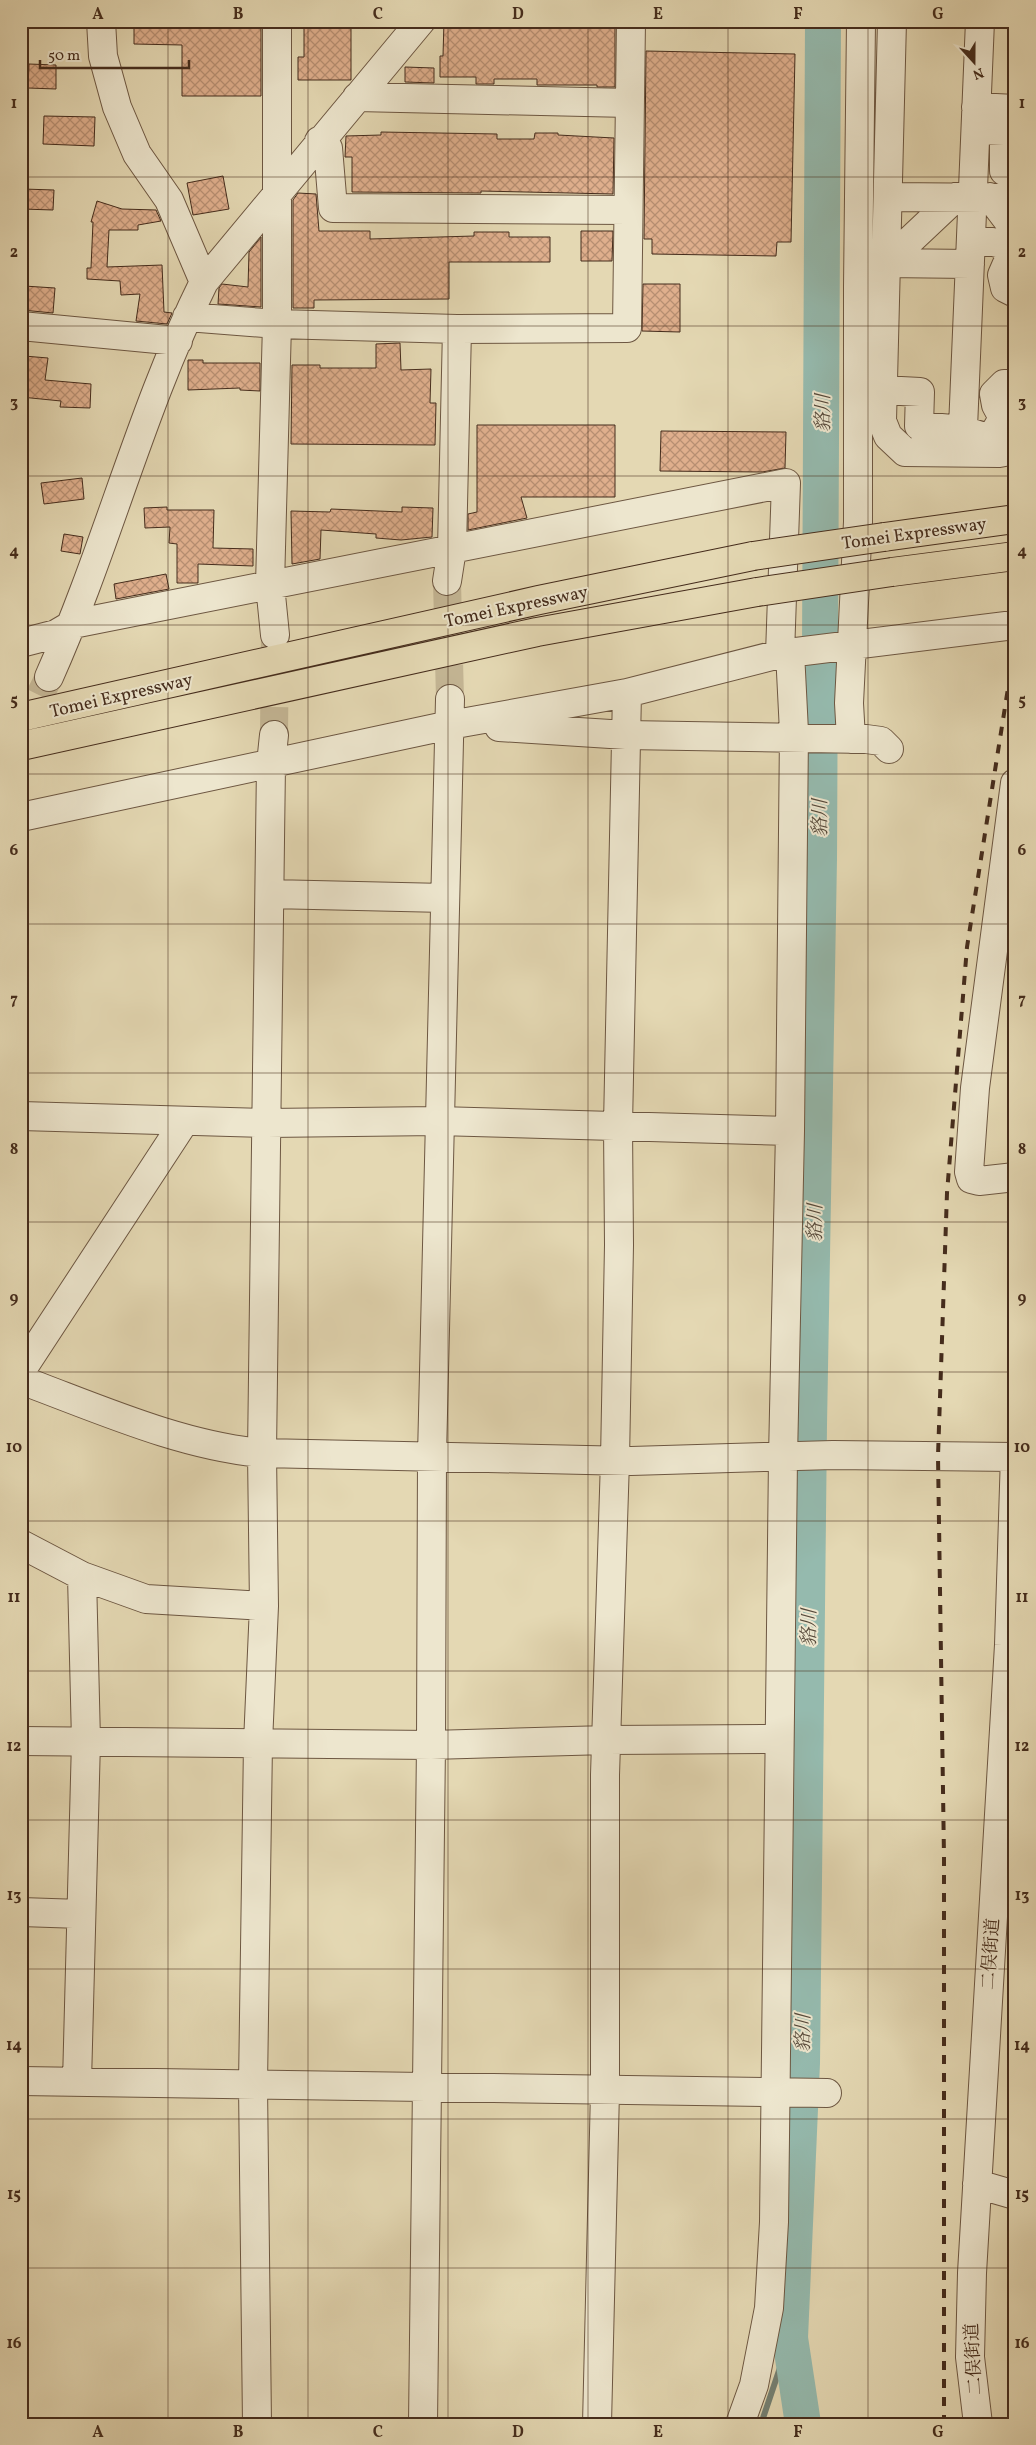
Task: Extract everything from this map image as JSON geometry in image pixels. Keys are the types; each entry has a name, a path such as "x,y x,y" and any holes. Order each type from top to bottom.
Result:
{"highway":[{"name":"Tomei Expressway","path":"21,717 539,600 753,556 1015,518"},
{"name":"Tomei Expressway","path":"21,746 537,632 757,592 1015,556"}],"street":[{"path":"101,21 103,56 117,107 137,154 168,200 204,282"},
{"path":"275,635 270,585 277,324 277,21"},
{"path":"49,677 73,624 150,404 204,282 422,21"},
{"path":"21,326 183,329 277,324 457,329 627,328 631,21"},
{"path":"847,739 858,522 861,21"},
{"path":"892,21 882,421 888,436 905,452 993,435 1003,418 996,405 994,394 1004,384 1015,384"},
{"path":"962,441 970,253 983,197 976,118 980,21"},
{"path":"357,97 630,103"},
{"path":"976,118 1012,112"},
{"path":"976,118 1004,131 1004,171 1015,172"},
{"path":"320,141 328,148 333,208 628,210"},
{"path":"888,197 983,197 1015,230"},
{"path":"886,263 983,197"},
{"path":"886,263 970,253 1005,245 1009,259 1002,275 1005,288 1015,293"},
{"path":"446,581 452,548 457,329"},
{"path":"882,390 920,392 919,426 999,453 1015,450"},
{"path":"21,643 56,634 73,624 786,483 787,653 794,738 790,1131 779,1739 774,2222 769,2308 754,2385 740,2424"},
{"path":"21,817 456,725 627,693 787,653 1006,626"},
{"path":"598,2424 605,2090 606,1740 615,1460 619,1245 618,1125 627,693"},
{"path":"422,2424 431,1745 432,1456 438,1121 445,898 456,725 450,699"},
{"path":"456,725 626,735 847,739 881,741 888,748"},
{"path":"257,2424 253,2085 258,1742 264,1606 262,1453 271,764 274,735"},
{"path":"1015,783 975,1088 969,1172 971,1178 979,1181 1015,1178"},
{"path":"270,894 445,898"},
{"path":"21,1116 267,1123 438,1121 790,1131"},
{"path":"21,1371 184,1122"},
{"path":"21,1380 165,1431 214,1446 262,1453 615,1460 785,1457 833,1454 1015,1456"},
{"name":"二俣街道","path":"978,2424 970,2357 977,2184 1012,1646 1015,1456"},
{"path":"21,1544 82,1576 146,1599 264,1606"},
{"path":"77,2082 86,1741 82,1576"},
{"path":"21,1741 431,1745 606,1740 779,1739"},
{"path":"21,1912 81,1914"},
{"path":"21,2081 827,2093"},
{"path":"977,2184 1015,2195"}],"building":[{"path":"261,21 261,96 182,96 182,45 134,44 134,22"},
{"path":"304,21 351,21 351,80 298,80 298,57 304,57"},
{"path":"444,21 615,24 615,87 597,87 597,85 537,85 537,79 494,79 494,84 476,84 476,77 440,77"},
{"path":"646,51 795,54 791,242 777,242 776,256 652,254 652,239 644,239"},
{"path":"29,64 56,65 56,89 28,88"},
{"path":"405,67 434,68 434,83 405,82"},
{"path":"44,116 95,117 94,146 43,144"},
{"path":"381,132 497,134 497,139 534,139 535,133 614,138 613,194 481,191 481,193 352,192 352,157 345,157 346,136 381,135"},
{"path":"223,176 229,209 193,215 187,183"},
{"path":"23,189 54,190 53,210 22,209"},
{"path":"298,193 316,194 319,231 370,231 370,239 474,236 474,232 509,232 509,237 550,237 550,262 449,262 449,299 314,300 314,308 293,308 293,200"},
{"path":"97,201 122,209 156,210 161,221 138,225 138,230 109,230 107,267 162,265 164,312 172,313 167,324 136,321 140,294 121,295 120,281 87,279 87,268 91,268 93,222 91,222"},
{"path":"581,231 613,231 612,261 581,261"},
{"path":"261,237 261,307 218,304 219,288 222,284 248,287 249,252"},
{"path":"643,284 680,284 680,332 642,331"},
{"path":"24,286 55,288 53,313 22,310"},
{"path":"400,343 401,370 431,369 430,403 436,403 435,445 291,444 292,365 320,365 320,368 376,368 376,344"},
{"path":"24,356 48,358 45,380 91,384 90,408 60,407 61,401 21,397"},
{"path":"188,360 203,360 203,363 260,363 260,391 240,390 240,388 188,390"},
{"path":"477,425 615,425 615,497 521,497 527,518 468,530 468,514 477,512"},
{"path":"661,431 786,432 785,468 762,472 660,471"},
{"path":"82,478 84,499 44,504 41,483"},
{"path":"167,507 167,510 214,510 213,548 253,549 253,566 198,564 198,583 177,583 177,544 169,543 170,527 145,528 144,508"},
{"path":"402,507 433,508 432,537 401,540 376,538 376,534 321,530 320,559 292,564 291,511 330,512 331,509 402,512"},
{"path":"64,534 83,537 80,554 61,551"},
{"path":"166,574 169,589 116,599 114,584"}],"waterway":[{"name":"貉川","path":"803,2424 790,2338 802,2063 809,1425 819,859 823,21"},
{"path":"761,2424 790,2338"}],"tunnel":[{"path":"447,581 450,699"},
{"path":"274,735 275,636"},
{"path":"21,733 49,677"}],"railway":[{"path":"944,2424 944,1857 938,1456 947,1193 967,947 1015,644"}]}
